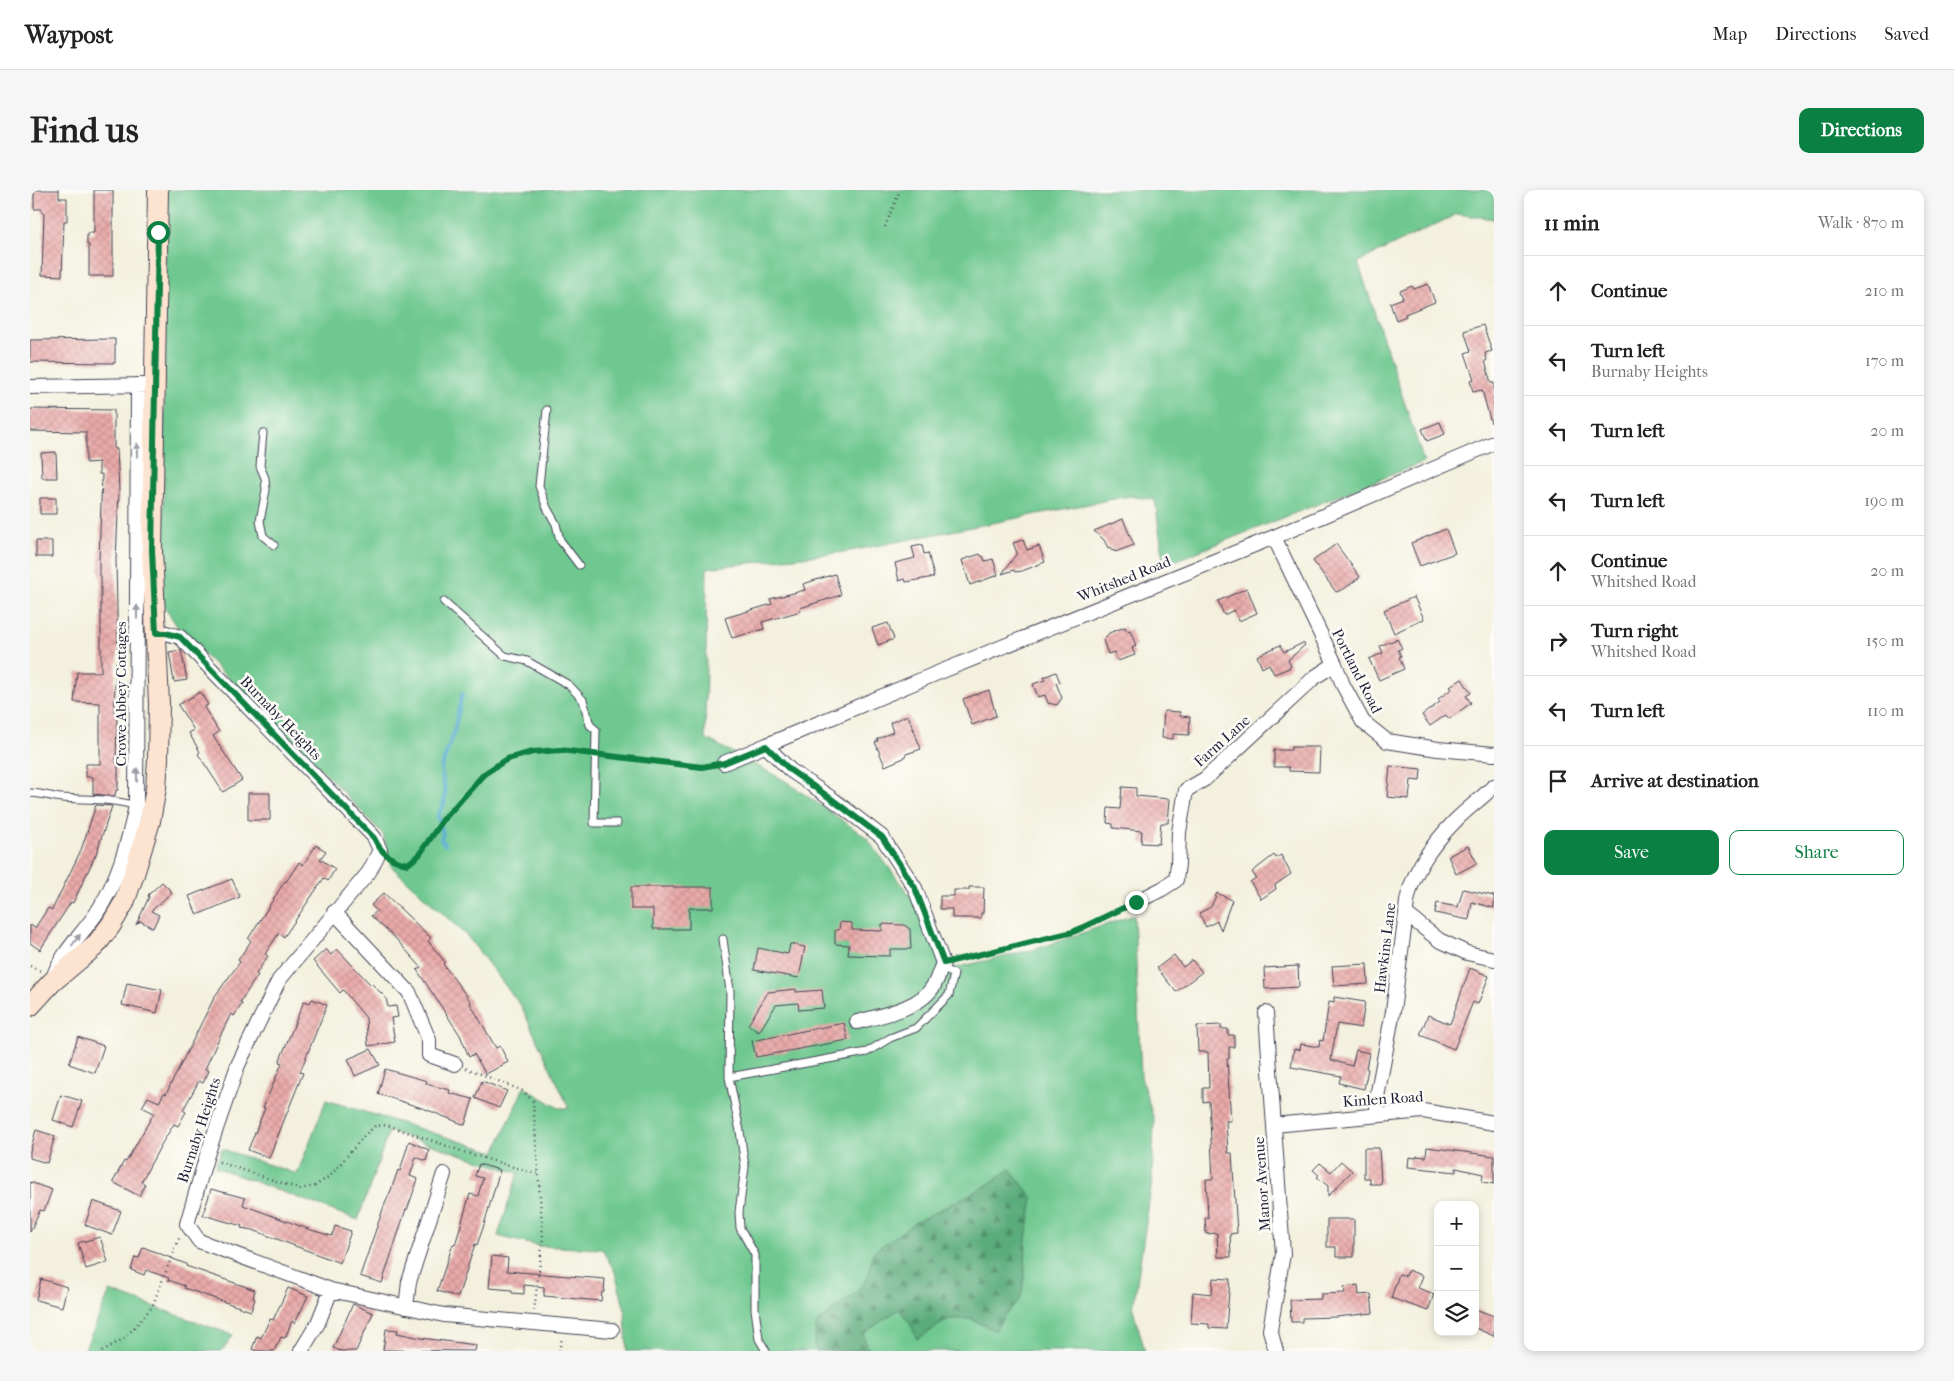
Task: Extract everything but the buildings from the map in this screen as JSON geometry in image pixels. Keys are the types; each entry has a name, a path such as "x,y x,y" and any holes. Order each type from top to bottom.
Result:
{"main road":[{"path":"30,1006 52,982 95,946 112,925 124,903 150,821 157,778 159,704 147,385 158,190"}],"street":[{"path":"30,387 147,385"},
{"name":"Crowe Abbey Cottages","path":"52,982 57,964 96,913 113,882 127,846 136,806 147,385"},
{"name":"Whitshed Road","path":"724,763 972,659 1274,537 1494,443"},
{"name":"Portland Road","path":"1274,537 1335,664 1343,685 1363,722 1387,741 1438,749 1494,754"},
{"name":"Burnaby Heights","path":"156,633 166,633 180,637 374,838 380,850 369,872 334,912 280,980 238,1065 206,1158 187,1224"},
{"name":"Farm Lane","path":"1136,902 1176,880 1179,832 1186,790 1205,779 1315,677 1335,664"},
{"path":"766,746 790,770 882,837 915,888 942,966 934,987 920,1000 892,1013 857,1022"},
{"name":"Hawkins Lane","path":"1376,1114 1377,1097 1393,1012 1406,914 1406,901 1415,875 1437,842 1456,820 1494,786"},
{"path":"334,912 409,992 429,1040 429,1055 455,1064"},
{"path":"1406,914 1439,940 1467,953 1494,959"},
{"name":"Manor Avenue","path":"1266,1013 1283,1254 1270,1330 1276,1351"},
{"name":"Kinlen Road","path":"1274,1124 1423,1110 1494,1123"},
{"path":"406,1307 410,1282 444,1174"},
{"path":"187,1224 199,1241 331,1290 444,1315 612,1330"},
{"path":"301,1351 318,1322 331,1290"}],"lane":[{"path":"547,410 539,486 547,508 556,524 560,540 579,565"},
{"path":"263,433 260,466 266,478 266,490 260,521 263,536 274,545"},
{"path":"444,602 505,656 527,661 569,685 579,694 583,700 590,725 596,730 594,823 617,823"},
{"path":"30,793 59,798 106,799 136,806"},
{"path":"723,939 730,991 729,1077 745,1167 740,1228 755,1255 755,1309 762,1349"},
{"path":"729,1077 867,1052 890,1038 916,1028 949,995 954,974 942,966"}],"path":[{"path":"885,227 900,190"},
{"path":"380,850 398,862 408,864 419,855 443,820 484,774 507,759 533,752 560,750 702,767 724,763"},
{"path":"942,966 1073,932 1136,902"},
{"path":"455,1064 523,1091 533,1101 540,1175 543,1238 533,1324"},
{"path":"206,1158 300,1189 315,1186 331,1175 375,1126 387,1125 467,1153 540,1175"},
{"path":"102,1351 125,1338 152,1308 177,1241 187,1224"}],"green space":[{"path":"166,190 1494,190 1494,219 1457,214 1358,262 1424,462 1164,565 1155,500 1129,496 845,552 707,568 705,738 784,780 866,837 947,950 950,969 1036,949 1134,915 1141,1077 1154,1120 1152,1182 1133,1309 1145,1351 627,1351 625,1311 615,1272 602,1249 538,1246 498,1236 518,1173 389,1131 358,1220 215,1167 222,1149 297,1174 326,1100 495,1152 524,1087 559,1108 569,1108 521,1006 467,936 392,867 383,834 324,772 180,631 163,604"},
{"path":"1010,1169 1033,1198 1026,1240 1025,1271 1021,1298 1004,1316 995,1331 972,1319 949,1319 917,1339 911,1325 899,1309 863,1334 869,1351 817,1351 814,1346 817,1323 857,1292 868,1277 873,1252 914,1223 986,1186"},
{"path":"110,1291 233,1335 222,1351 84,1351"}],"waterway":[{"path":"445,845 441,839 443,834 438,815 444,804 445,792 441,768 454,732 462,694"}],"route":[{"path":"158,232 152,550 156,633 166,633 180,637 374,838 380,850 398,862 408,864 419,855 443,820 484,774 507,759 533,752 560,750 702,767 724,763 766,746 790,770 882,837 915,888 944,963 1073,932 1096,923 1125,906 1136,902"}]}
